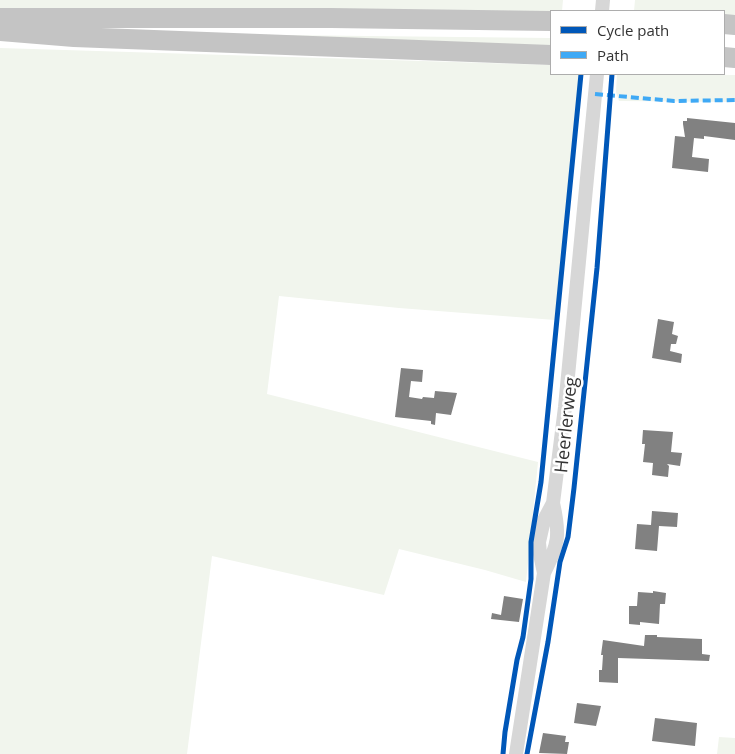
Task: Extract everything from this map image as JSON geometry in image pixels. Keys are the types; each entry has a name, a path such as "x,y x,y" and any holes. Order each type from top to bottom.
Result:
{"highway":[{"path":"0,18 331,18 550,21"},
{"path":"0,31 74,36 550,55"}],"street":[{"name":"Heerlerweg","path":"516,754 544,573 539,542 544,520 553,503 565,408 597,75"}],"shaded area":[{"path":"0,0 563,0 562,10 550,11 0,10"},
{"path":"635,0 735,0 735,17 725,16 725,10 634,10"},
{"path":"187,34 550,38 550,47"},
{"path":"0,48 550,65 550,75 579,75 555,320 399,308 279,296 267,394 538,462 526,582 399,549 384,595 212,556 187,754 0,754"},
{"path":"617,75 735,75 735,102 619,101 616,92"},
{"path":"719,737 735,738 735,754 717,754"}],"building":[{"path":"687,118 735,123 735,140 704,136 704,139 694,138 692,157 709,159 708,172 672,168 675,136 685,137 683,121 687,121"},
{"path":"658,319 674,322 672,334 678,336 676,344 671,344 670,351 682,354 681,363 652,358"},
{"path":"401,368 423,370 422,382 411,381 409,397 434,398 435,391 457,393 451,415 436,413 435,425 431,424 431,421 395,417"},
{"path":"643,430 673,432 671,452 682,453 680,466 667,464 669,466 668,477 652,475 653,463 643,462 645,444 642,444"},
{"path":"652,511 678,513 677,527 659,526 657,551 635,549 637,524 651,525"},
{"path":"653,591 666,593 665,604 660,604 659,624 640,622 640,625 629,624 629,606 637,606 638,592 653,593"},
{"path":"504,596 523,599 519,622 491,619 492,613 501,615"},
{"path":"645,635 702,639 702,654 710,655 709,661 618,658 618,683 599,682 599,670 602,670 603,640 644,646"},
{"path":"577,703 601,706 596,726 574,723"},
{"path":"655,718 697,723 695,746 652,741"},
{"path":"543,733 566,736 565,742 569,742 567,754 539,753"}],"marked path":[{"path":"595,94 674,101 735,100"}],"cycle path":[{"path":"503,754 505,732 517,660 523,637 531,579 531,542 541,482 581,75"},
{"path":"527,754 548,642 560,562 568,537 597,268 612,75"}]}
